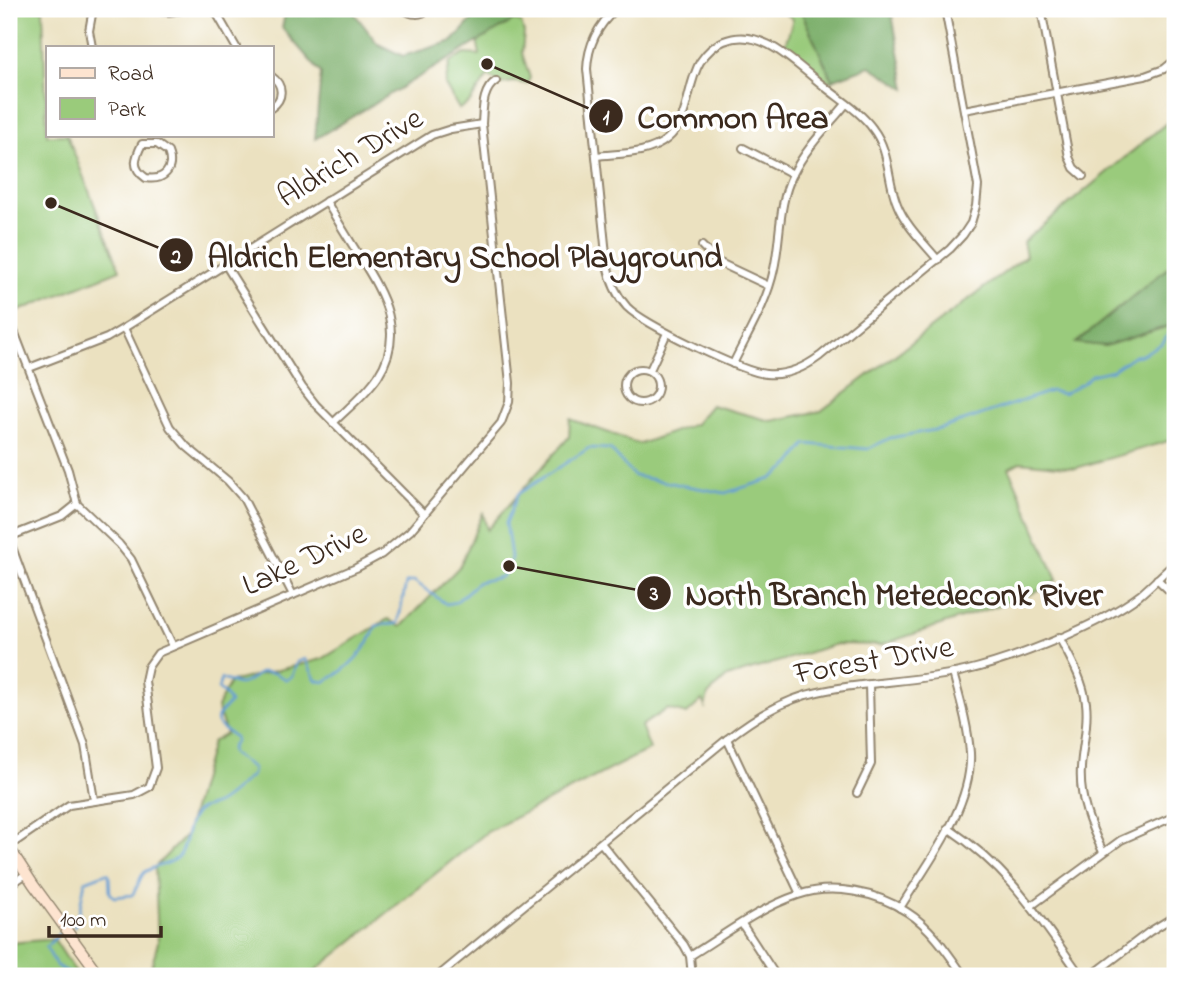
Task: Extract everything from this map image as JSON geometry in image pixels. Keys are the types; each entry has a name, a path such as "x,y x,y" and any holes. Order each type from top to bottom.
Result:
{"main road":[{"path":"9,846 26,874 100,976"}],"street":[{"path":"92,46 89,31 93,9"},
{"path":"140,9 169,12 188,9"},
{"path":"214,9 235,46"},
{"path":"403,9 420,14 429,9"},
{"path":"616,9 598,29 589,53 587,69 610,279 629,309 667,333 733,364 767,374 786,373 806,366 938,260 964,235 976,206 976,177 945,9"},
{"path":"1043,9 1069,157 1074,168 1083,177"},
{"path":"596,156 646,150 668,138 680,123 701,61 718,44 737,38 751,38 770,45 867,121 880,139 900,212 938,260"},
{"path":"964,110 1145,76 1164,69 1175,60"},
{"path":"273,78 279,83 281,93 279,101 273,106"},
{"name":"Lake Drive","path":"9,846 61,809 76,803 138,794 147,789 156,768 145,686 146,672 158,653 356,568 382,554 404,537 501,423 509,402 510,383 482,124 484,97 491,84 496,81"},
{"path":"733,364 769,286 784,199 793,174 845,104"},
{"name":"Aldrich Drive","path":"29,368 107,338 432,135 482,124"},
{"path":"138,136 142,144"},
{"path":"142,144 157,144 168,152 171,164 161,178 146,178 136,169 135,157 142,144"},
{"path":"743,148 793,174"},
{"path":"326,201 380,289 387,306 390,326 386,358 377,377 333,423"},
{"path":"702,246 718,262 769,286"},
{"path":"225,264 302,387 333,423 424,514"},
{"path":"9,318 68,470 77,504 131,558 173,646"},
{"path":"124,328 170,427 186,446 228,481 243,498 293,595"},
{"path":"650,370 667,333"},
{"path":"650,370 657,380 657,393 647,402 635,402 626,394 626,379 634,371 650,370"},
{"path":"77,504 62,516 9,538 85,745 94,800"},
{"name":"Forest Drive","path":"438,976 727,739 765,712 803,696 953,673 994,662 1059,637 1117,610 1140,595 1175,563"},
{"path":"1157,579 1175,597"},
{"path":"1059,637 1075,667 1086,701 1087,721 1080,769 1086,817 1103,852"},
{"path":"900,908 948,828 965,791 970,755 966,720 953,673"},
{"path":"857,793 871,764 869,685"},
{"path":"727,739 800,894"},
{"path":"1175,748 1175,788"},
{"path":"1031,906 1121,840 1175,816"},
{"path":"948,828 995,863 1031,906 1081,976"},
{"path":"601,842 684,946 690,956 692,976"},
{"path":"9,886 26,874"},
{"path":"690,956 780,902 800,894 833,890 859,892 900,908 923,924 964,976"},
{"path":"1091,976 1175,916"},
{"path":"742,924 776,976"}],"green space":[{"path":"9,9 43,9 46,136 67,136 120,270 9,315"},
{"path":"286,9 351,9 378,44 403,56 453,41 477,14 476,9 533,9 315,139 321,73 282,28"},
{"path":"779,9 815,9 849,52 831,82 812,70 785,45 793,19"},
{"path":"800,9 891,9 906,89 870,66 832,80"},
{"path":"510,20 521,22 524,32 522,53 530,78 527,84 500,84 488,76 470,102 459,109 445,85 450,62 465,54 480,55 476,35"},
{"path":"1175,116 1175,262 1077,342 1105,346 1175,324 1175,439 1076,468 1020,462 1009,468 1057,580 1029,595 881,645 837,644 727,677 708,695 705,707 702,700 687,714 667,709 641,726 650,749 487,832 309,976 149,976 158,942 155,867 186,835 212,742 226,734 217,707 230,682 322,659 388,619 401,627 460,566 483,513 487,530 569,437 570,419 640,444 695,424 711,405 771,421 821,411 1026,256 1023,242"},
{"path":"1175,262 1175,324 1105,346 1076,343"},
{"path":"54,939 78,976 9,976 9,943"}],"waterway":[{"path":"74,927 85,881 106,873 109,874 110,893 114,897 132,895 145,872 171,862 179,855 196,812 215,805 252,775 253,768 232,754 235,737 218,722 220,714 230,703 218,689 221,679 244,683 262,672 274,673 287,680 292,676 297,662 305,659 316,680 324,682 355,659 368,643 376,626 398,623 406,583 414,581 446,604 456,602 478,582 501,577 509,566 511,557 506,523 518,494 589,448 610,449 634,476 725,493 771,479 791,464 806,444 868,449 890,438 940,429 1051,391 1063,394 1083,383 1091,375 1113,370 1133,356 1141,355 1163,343 1175,327"},
{"path":"61,932 46,947 56,965 73,976"}],"place":[{"name":"Common Area","path":"487,64"},
{"name":"Aldrich Elementary School Playground","path":"51,203"},
{"name":"North Branch Metedeconk River","path":"509,566"}]}
